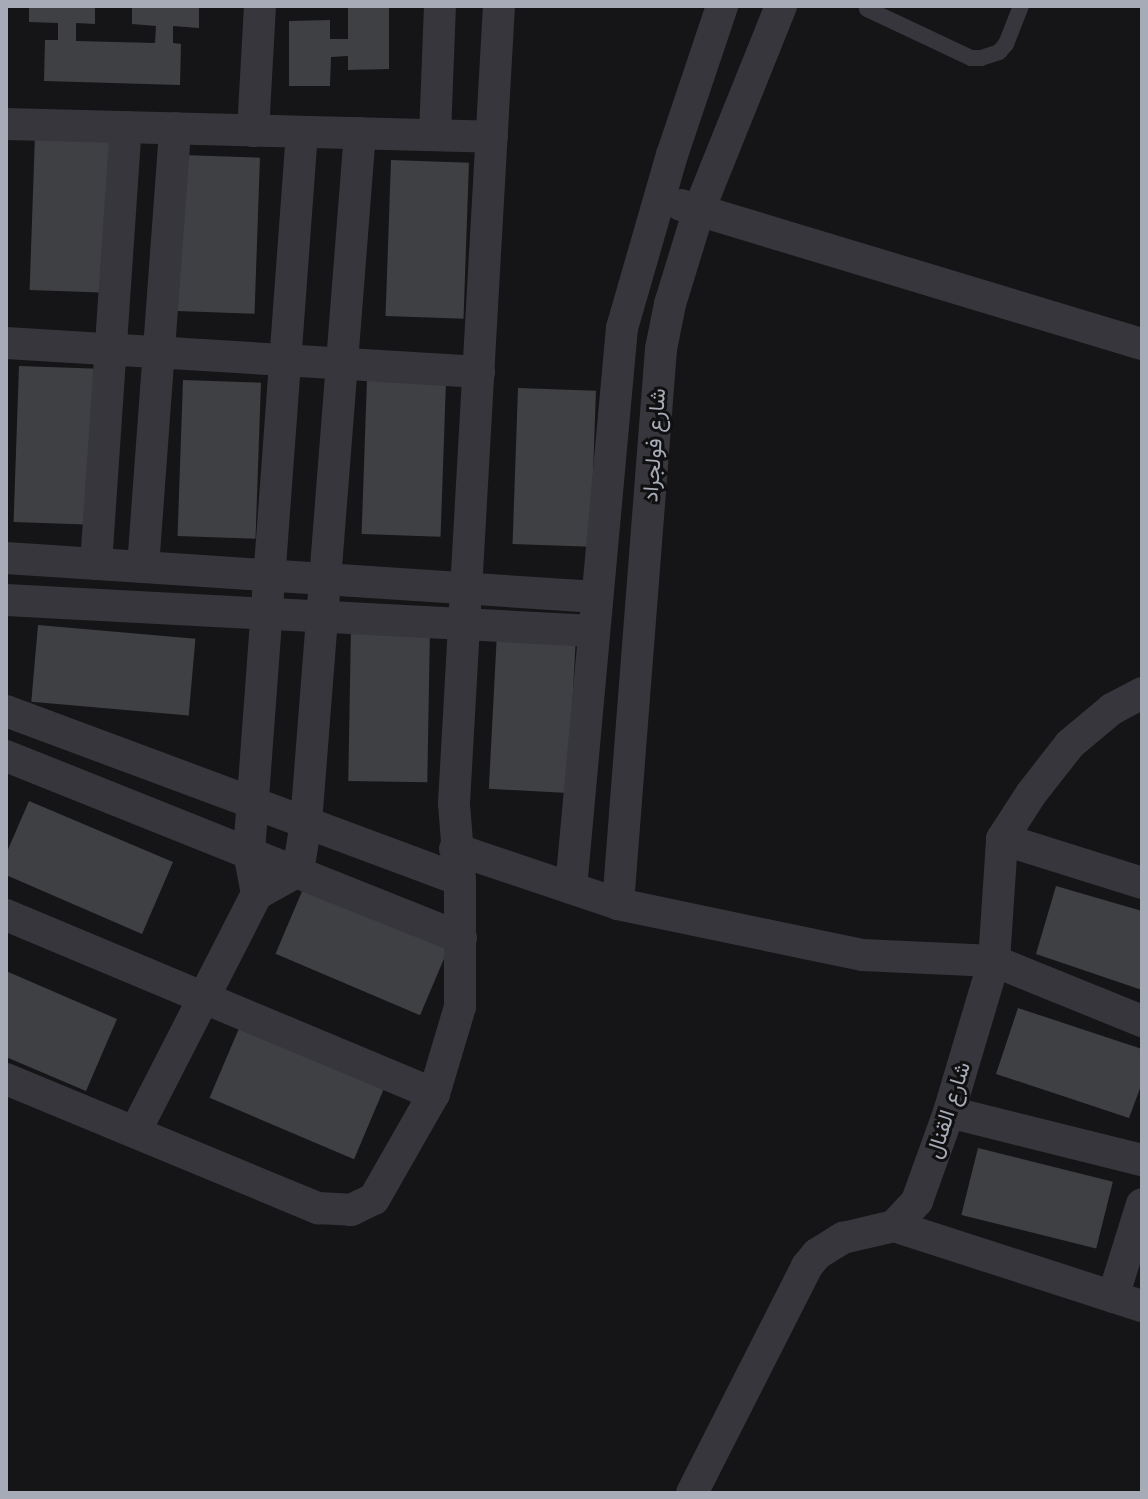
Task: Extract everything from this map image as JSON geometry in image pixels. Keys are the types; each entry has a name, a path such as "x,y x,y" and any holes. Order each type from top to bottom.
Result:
{"street":[{"path":"253,131 260,6"},
{"path":"435,135 440,6"},
{"path":"6,1079 318,1208 351,1210 374,1199 434,1094 460,1007 460,880 455,849 454,803 499,6"},
{"name":"شارع فولجراد","path":"571,888 622,328 659,198 722,6"},
{"name":"شارع فولجراد","path":"618,904 661,349 670,304 699,210 781,6"},
{"path":"6,124 492,137"},
{"path":"96,564 126,127"},
{"path":"143,567 175,128"},
{"path":"257,894 249,852 255,804 302,132"},
{"path":"298,871 306,823 360,133"},
{"path":"659,198 1142,344"},
{"path":"6,343 479,372"},
{"path":"6,558 597,597"},
{"path":"6,600 593,631"},
{"name":"شارع القنال","path":"894,1226 917,1201 949,1112 994,961 1002,839 1031,794 1070,744 1112,709 1142,693"},
{"path":"6,711 460,880"},
{"path":"6,756 461,938"},
{"path":"1002,839 1142,883"},
{"path":"455,849 618,904 874,957 994,961 1142,1021"},
{"path":"135,1132 257,894 298,871"},
{"path":"6,915 434,1094"},
{"path":"949,1112 1142,1160"},
{"path":"692,1493 807,1266 817,1254 843,1238 894,1226 1127,1301 1142,1204"}],"lane":[{"path":"867,9 971,58 981,58 999,52 1006,44 1021,6"}],"building":[{"path":"29,6 95,6 95,24 76,23 76,41 155,43 156,26 132,24 132,6 199,6 199,28 173,26 173,43 181,44 180,85 44,81 45,40 58,40 58,23 29,22"},
{"path":"348,6 389,6 389,69 348,70 348,56 331,57 330,86 289,86 289,21 330,20 330,39 348,39"},
{"path":"35,135 113,138 108,293 30,290"},
{"path":"182,155 260,158 255,314 177,311"},
{"path":"391,160 469,163 464,319 386,316"},
{"path":"19,366 98,369 93,525 14,522"},
{"path":"367,379 446,382 441,537 362,534"},
{"path":"183,380 261,383 256,539 178,536"},
{"path":"518,388 596,391 591,547 513,544"},
{"path":"38,625 195,639 189,715 31,702"},
{"path":"351,626 430,627 427,782 348,781"},
{"path":"497,633 576,637 568,793 489,789"},
{"path":"29,801 173,862 142,934 6,875 6,854"},
{"path":"306,882 451,943 420,1015 276,954"},
{"path":"1056,886 1142,911 1142,990 1036,954"},
{"path":"6,971 117,1019 86,1091 6,1057"},
{"path":"1018,1008 1142,1049 1142,1083 1129,1118 996,1074"},
{"path":"240,1026 385,1087 354,1159 210,1098"},
{"path":"978,1148 1113,1182 1096,1249 961,1215"}]}
